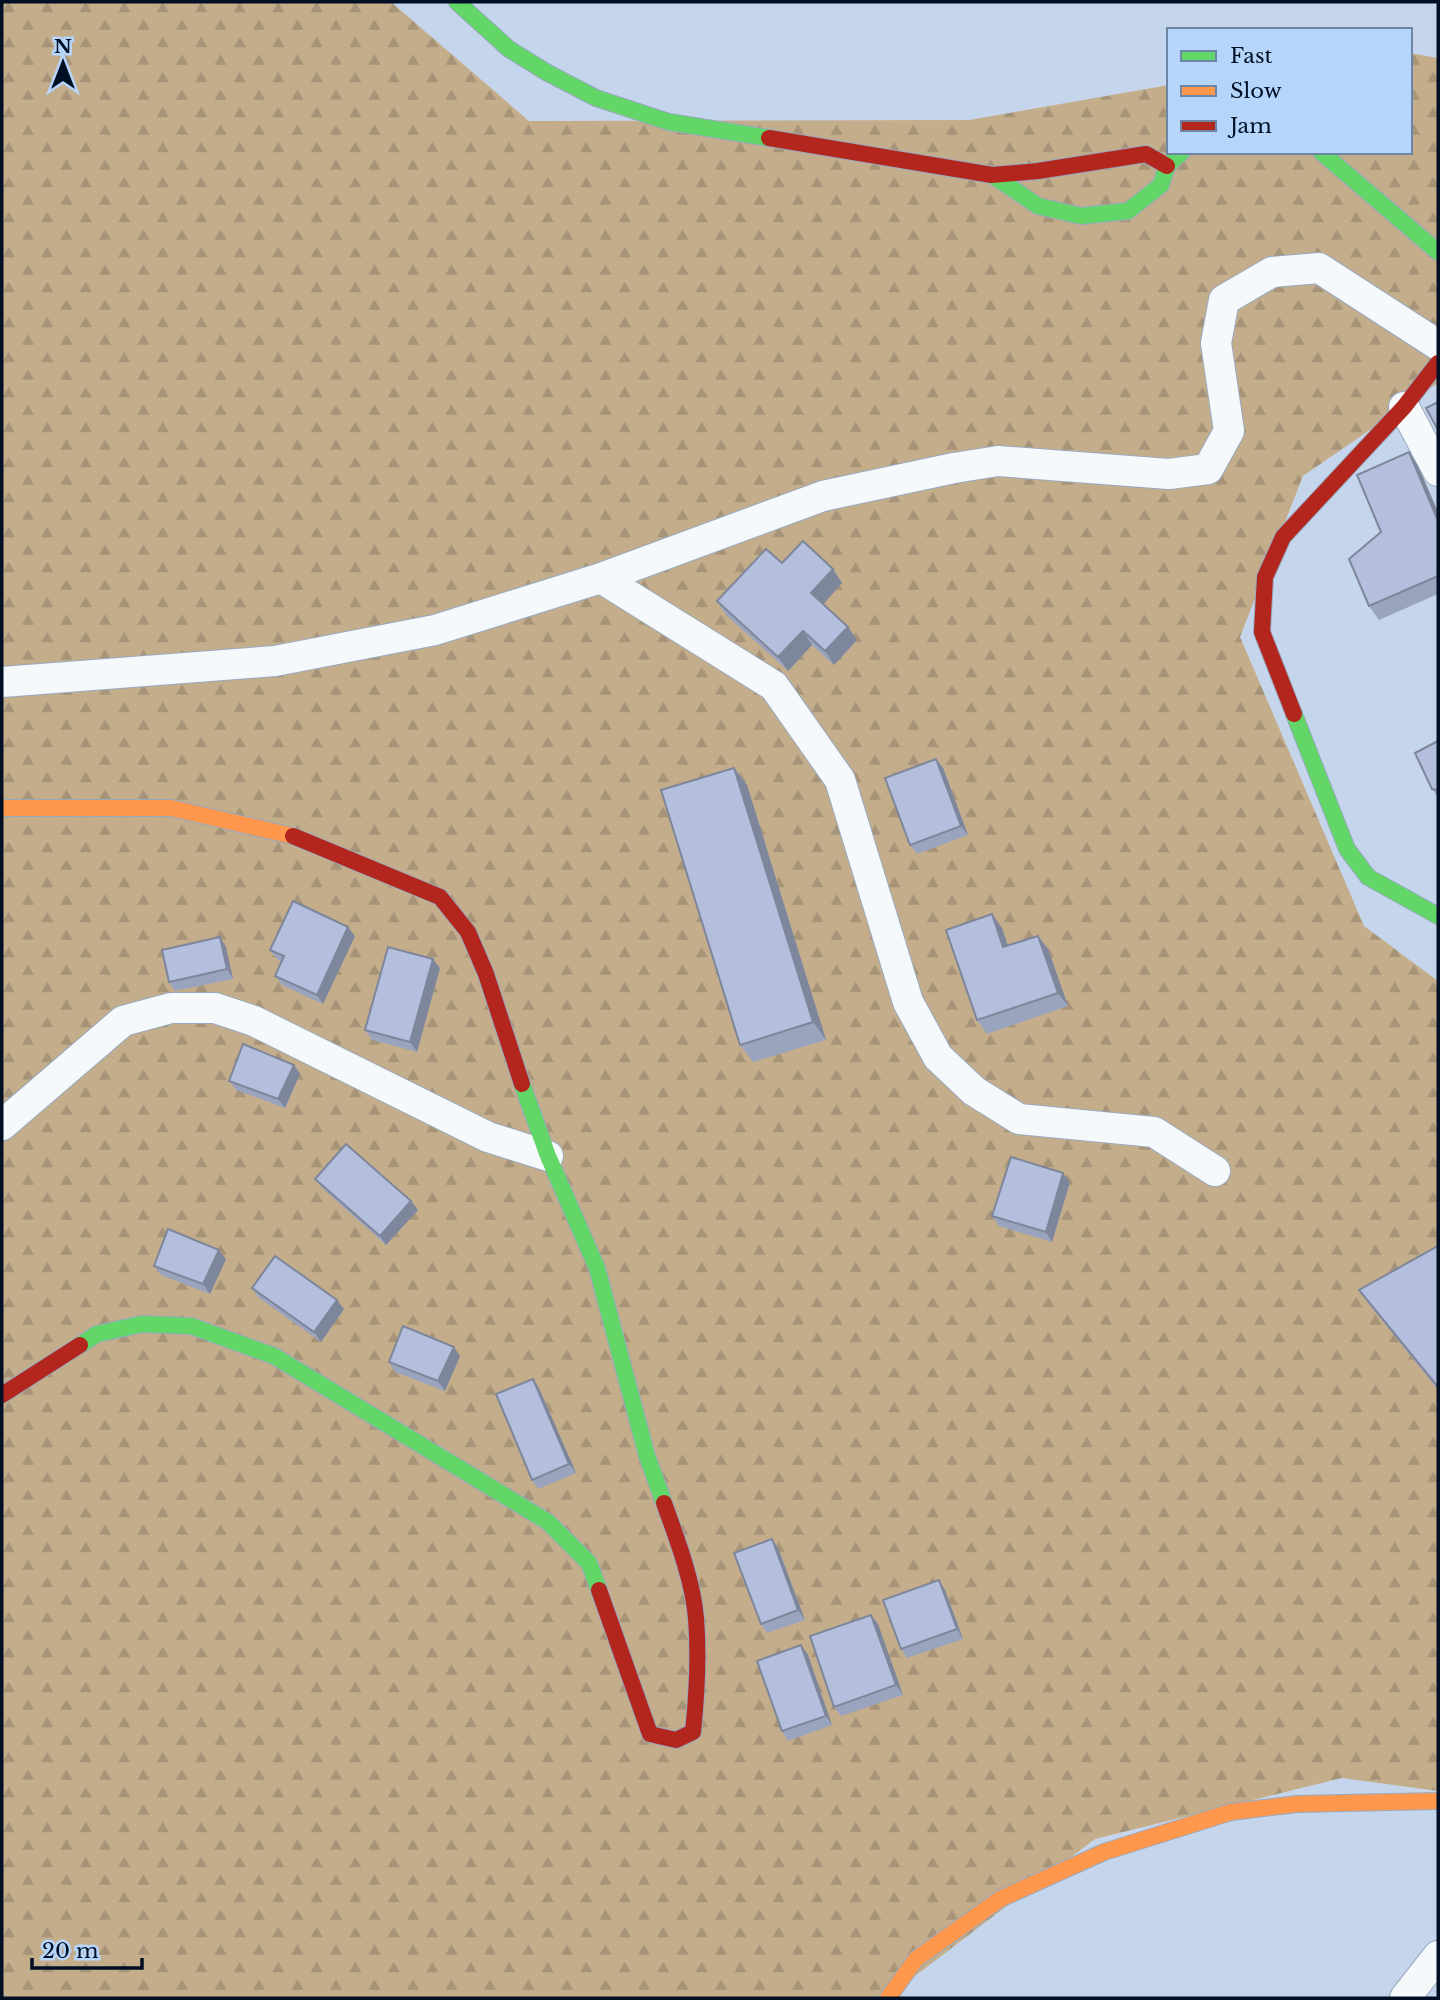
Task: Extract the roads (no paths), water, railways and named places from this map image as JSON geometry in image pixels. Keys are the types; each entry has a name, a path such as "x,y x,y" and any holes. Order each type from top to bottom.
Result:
{"street":[{"path":"457,2 509,49 546,72 596,98 669,122 992,175 1038,171 1146,154 1167,166"},
{"path":"992,175 1038,206 1081,216 1128,211 1161,186 1167,166 1180,154"},
{"path":"1323,154 1438,253"},
{"path":"2,682 275,661 435,630 601,578 823,496 954,468 998,461 1170,474 1208,469 1229,431 1216,343 1224,300 1272,272 1319,268 1438,345"},
{"path":"1438,363 1404,407 1283,537 1265,577 1262,632 1347,849 1368,877 1438,916"},
{"path":"1404,407 1438,471"},
{"path":"601,578 774,686 840,780 908,1002 938,1057 974,1091 1019,1119 1154,1132 1215,1171"},
{"path":"2,808 171,808 287,835 440,897 468,932 548,1156 597,1268 647,1456 680,1548 696,1616 698,1685 693,1732 676,1740 650,1734 589,1563 548,1522 274,1356 191,1326 142,1324 97,1334 2,1395"},
{"path":"2,1125 123,1021 171,1008 215,1008 254,1021 488,1137 548,1156"},
{"path":"888,1998 916,1959 1000,1899 1104,1852 1231,1812 1297,1804 1438,1801"},
{"path":"1405,1998 1438,1956"}]}
